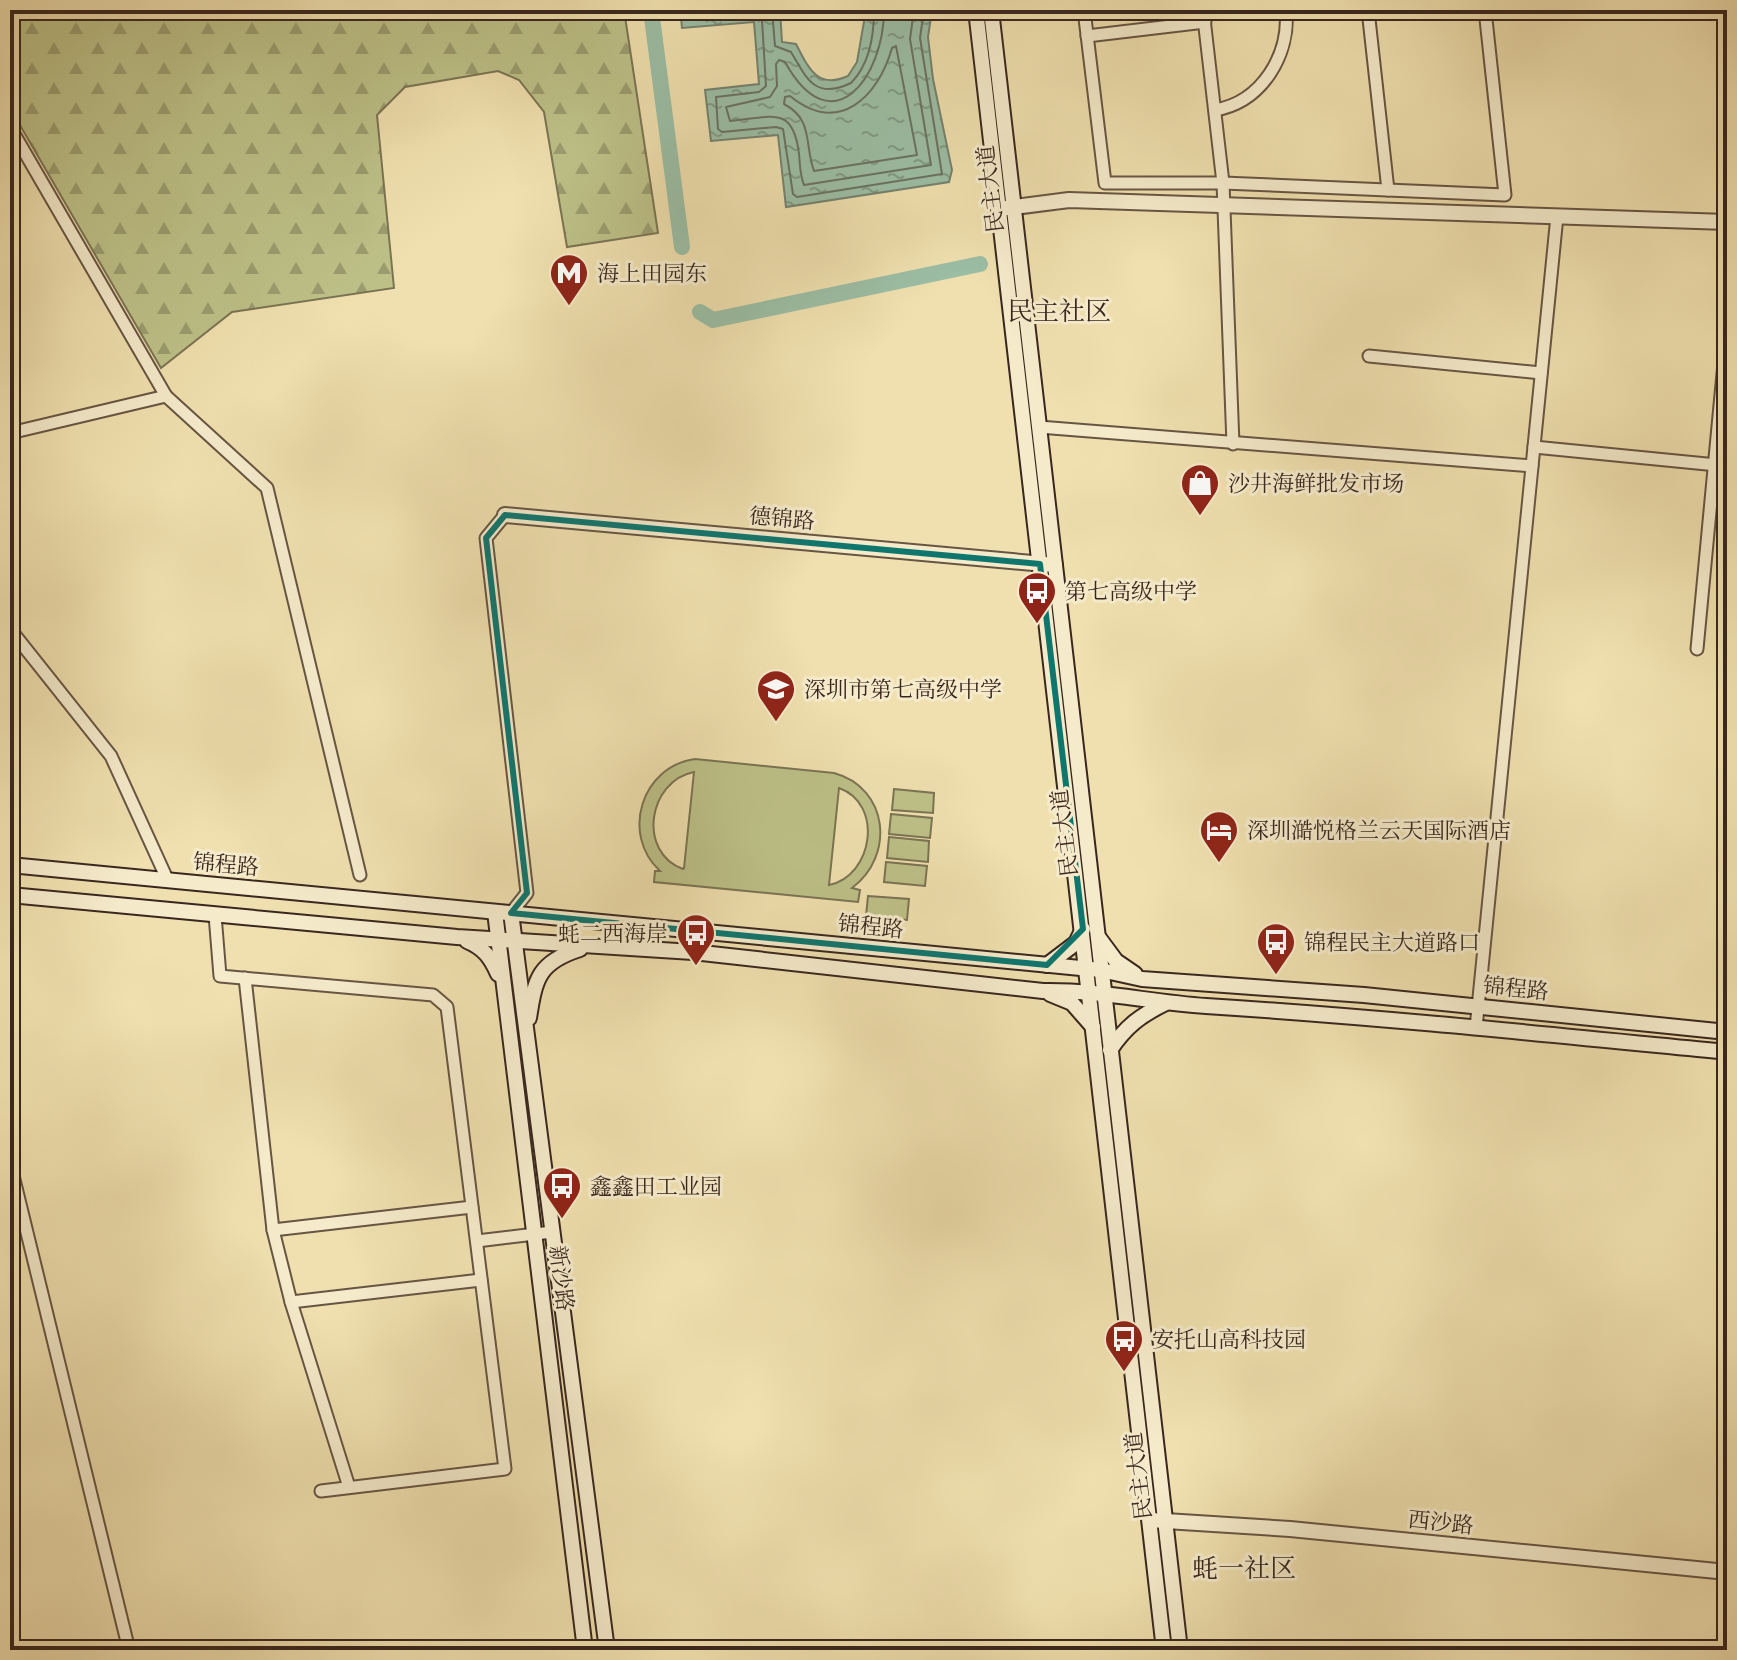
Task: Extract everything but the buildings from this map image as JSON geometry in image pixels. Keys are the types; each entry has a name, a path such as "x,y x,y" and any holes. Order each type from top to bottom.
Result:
{"main road":[{"name":"民主大道","path":"976,10 1039,427 1048,564 1083,929 1110,1050 1158,1521 1164,1650"},
{"name":"民主大道","path":"991,10 1006,209 1048,564 1098,937 1094,969"},
{"path":"1006,209 1069,200 1727,222"},
{"name":"德锦路","path":"505,515 1048,564"},
{"name":"锦程路","path":"10,865 1094,969 1142,979 1478,1007 1727,1032"},
{"name":"锦程路","path":"10,895 460,938 693,952 1043,991 1097,991 1166,1003 1727,1052"},
{"name":"新沙路","path":"495,912 585,1650"},
{"name":"新沙路","path":"511,913 607,1650"},
{"path":"1047,965 1076,943 1083,929"},
{"path":"1098,937 1116,961 1142,979"},
{"path":"460,938 479,946 492,960 504,989"},
{"path":"526,1034 534,985 547,964 560,955 586,947"},
{"path":"1043,991 1072,1003 1095,1030"},
{"name":"民主大道","path":"1097,991 1095,1030 1158,1521 1180,1650"},
{"path":"1110,1050 1124,1029 1139,1016 1166,1003"},
{"name":"西沙路","path":"1158,1521 1290,1529 1727,1572"}],"street":[{"path":"1084,10 1105,183 1223,183 1505,195 1485,10"},
{"path":"1215,110 1242,99 1263,84 1282,49 1286,10"},
{"path":"1368,10 1388,190"},
{"path":"1087,36 1204,16 1223,183 1233,444"},
{"path":"10,127 166,396 267,488 360,875"},
{"path":"1476,1028 1557,216"},
{"path":"1697,649 1721,466 1727,331"},
{"path":"1369,356 1541,373"},
{"path":"10,433 166,396"},
{"path":"1039,427 1532,466"},
{"path":"1534,447 1721,466"},
{"path":"505,515 486,538 527,893 511,913"},
{"path":"10,629 111,756 168,881"},
{"path":"215,915 220,976 433,995 447,1007 505,1469 321,1491"},
{"path":"245,978 273,1230 291,1302 349,1487"},
{"path":"10,1163 129,1650"},
{"path":"273,1230 472,1207"},
{"path":"477,1241 552,1232"},
{"path":"291,1302 481,1280"}],"highlighted area":[{"path":"505,515 1040,564 1083,929 1047,965 511,913 527,893 486,538"}],"green space":[{"path":"10,10 624,10 658,233 567,247 544,112 519,80 498,71 405,87 377,115 394,288 232,312 161,368 10,108"},
{"path":"695,759 834,773 852,781 866,793 880,824 880,842 875,859 852,888 860,890 858,902 654,882 655,871 660,871 648,856 641,839 643,804 650,788 662,774 677,764","holes":["694,772 684,868 683,869 668,860 659,848 654,833 654,818 658,802 666,789 678,778","839,788 853,796 863,809 867,839 863,855 855,868 844,879 829,885"]},
{"path":"894,789 934,793 933,813 892,810"},
{"path":"891,814 932,818 930,838 889,834"},
{"path":"889,837 929,841 928,862 887,858"},
{"path":"886,862 927,866 925,886 884,882"},
{"path":"868,896 909,899 907,920 866,916"}],"water":[{"path":"699,10 780,10 782,42 796,44 815,74 837,80 848,76 857,62 866,10 932,10 928,37 933,79 952,170 949,182 786,207 778,135 711,141 705,90 759,84 754,22 682,28 681,17 699,15"}],"waterway":[{"path":"651,10 682,247"},
{"path":"700,312 713,320 980,264"}],"place":[{"name":"海上田园东","path":"569,307"},
{"name":"沙井海鲜批发市场","path":"1200,517"},
{"name":"第七高级中学","path":"1037,625"},
{"name":"深圳市第七高级中学","path":"776,723"},
{"name":"深圳澔悦格兰云天国际酒店","path":"1219,864"},
{"name":"蚝二西海岸","path":"696,967"},
{"name":"锦程民主大道路口","path":"1276,976"},
{"name":"鑫鑫田工业园","path":"562,1220"},
{"name":"安托山高科技园","path":"1124,1373"}],"district":[{"name":"民主社区","path":"1059,311"},
{"name":"蚝一社区","path":"1244,1568"}]}
